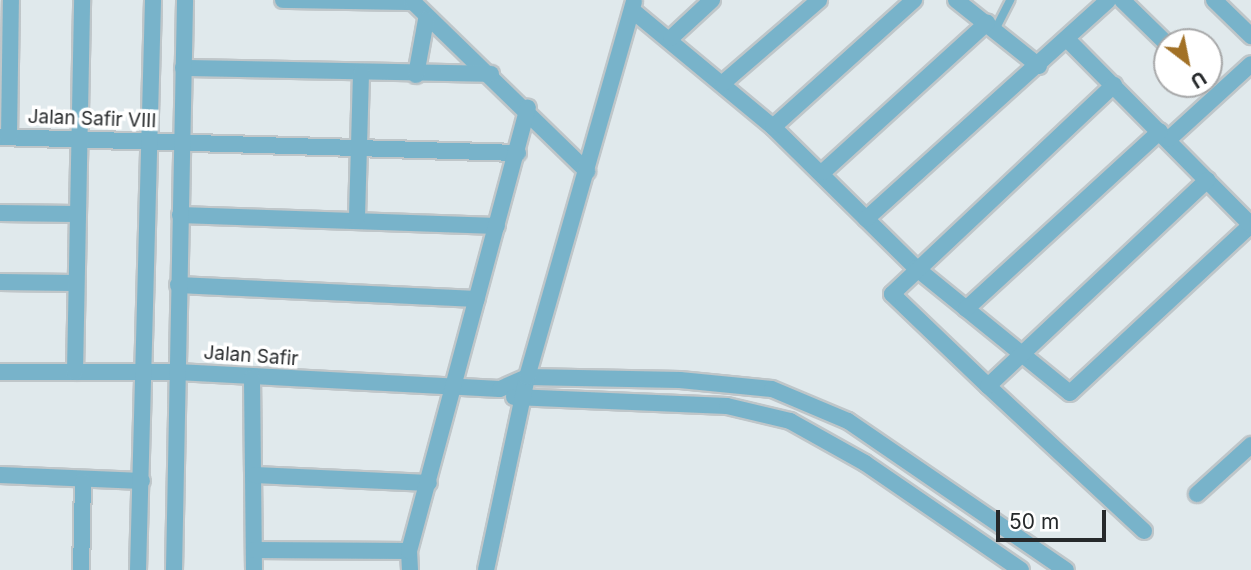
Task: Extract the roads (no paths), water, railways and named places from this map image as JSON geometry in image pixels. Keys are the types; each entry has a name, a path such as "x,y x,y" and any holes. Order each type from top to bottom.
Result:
{"street":[{"path":"4,137 12,0"},
{"path":"75,372 73,283 82,0"},
{"path":"138,570 153,0"},
{"path":"174,570 185,0"},
{"path":"283,0 413,1 426,20 528,108 587,171"},
{"path":"671,38 712,0"},
{"path":"723,83 819,0"},
{"path":"773,127 914,0"},
{"path":"956,0 1039,66"},
{"path":"866,219 1039,66 1108,0"},
{"path":"1122,0 1153,30"},
{"path":"1214,0 1251,36"},
{"path":"486,570 527,377 587,171 630,3 823,172 916,268 1060,390 1080,387 1249,230 1249,222 1067,39"},
{"path":"416,75 426,20"},
{"path":"823,172 991,27"},
{"path":"1223,81 1251,64"},
{"path":"183,68 416,75 491,74"},
{"path":"356,217 361,73"},
{"path":"1114,85 916,268 892,298 1144,531"},
{"path":"966,309 1164,135 1202,98"},
{"path":"410,570 409,551 496,226 519,153 528,108"},
{"name":"Jalan Safir VIII","path":"4,137 183,143 357,144 519,153"},
{"path":"988,386 1018,352 1207,180"},
{"path":"0,213 75,214"},
{"path":"180,215 356,217 496,226"},
{"path":"0,282 73,283"},
{"path":"178,285 477,299"},
{"name":"Jalan Safir","path":"0,372 177,372 500,389"},
{"path":"500,389 527,377 680,380 791,395 848,421 1066,570"},
{"path":"252,378 254,570"},
{"path":"500,389 522,401 681,403 770,414 865,463 1021,570"},
{"path":"1197,494 1248,454"},
{"path":"0,475 83,482 142,481"},
{"path":"255,475 429,483"},
{"path":"81,570 83,482"},
{"path":"254,550 409,551"}],"lane":[{"path":"991,27 1010,0"}]}
